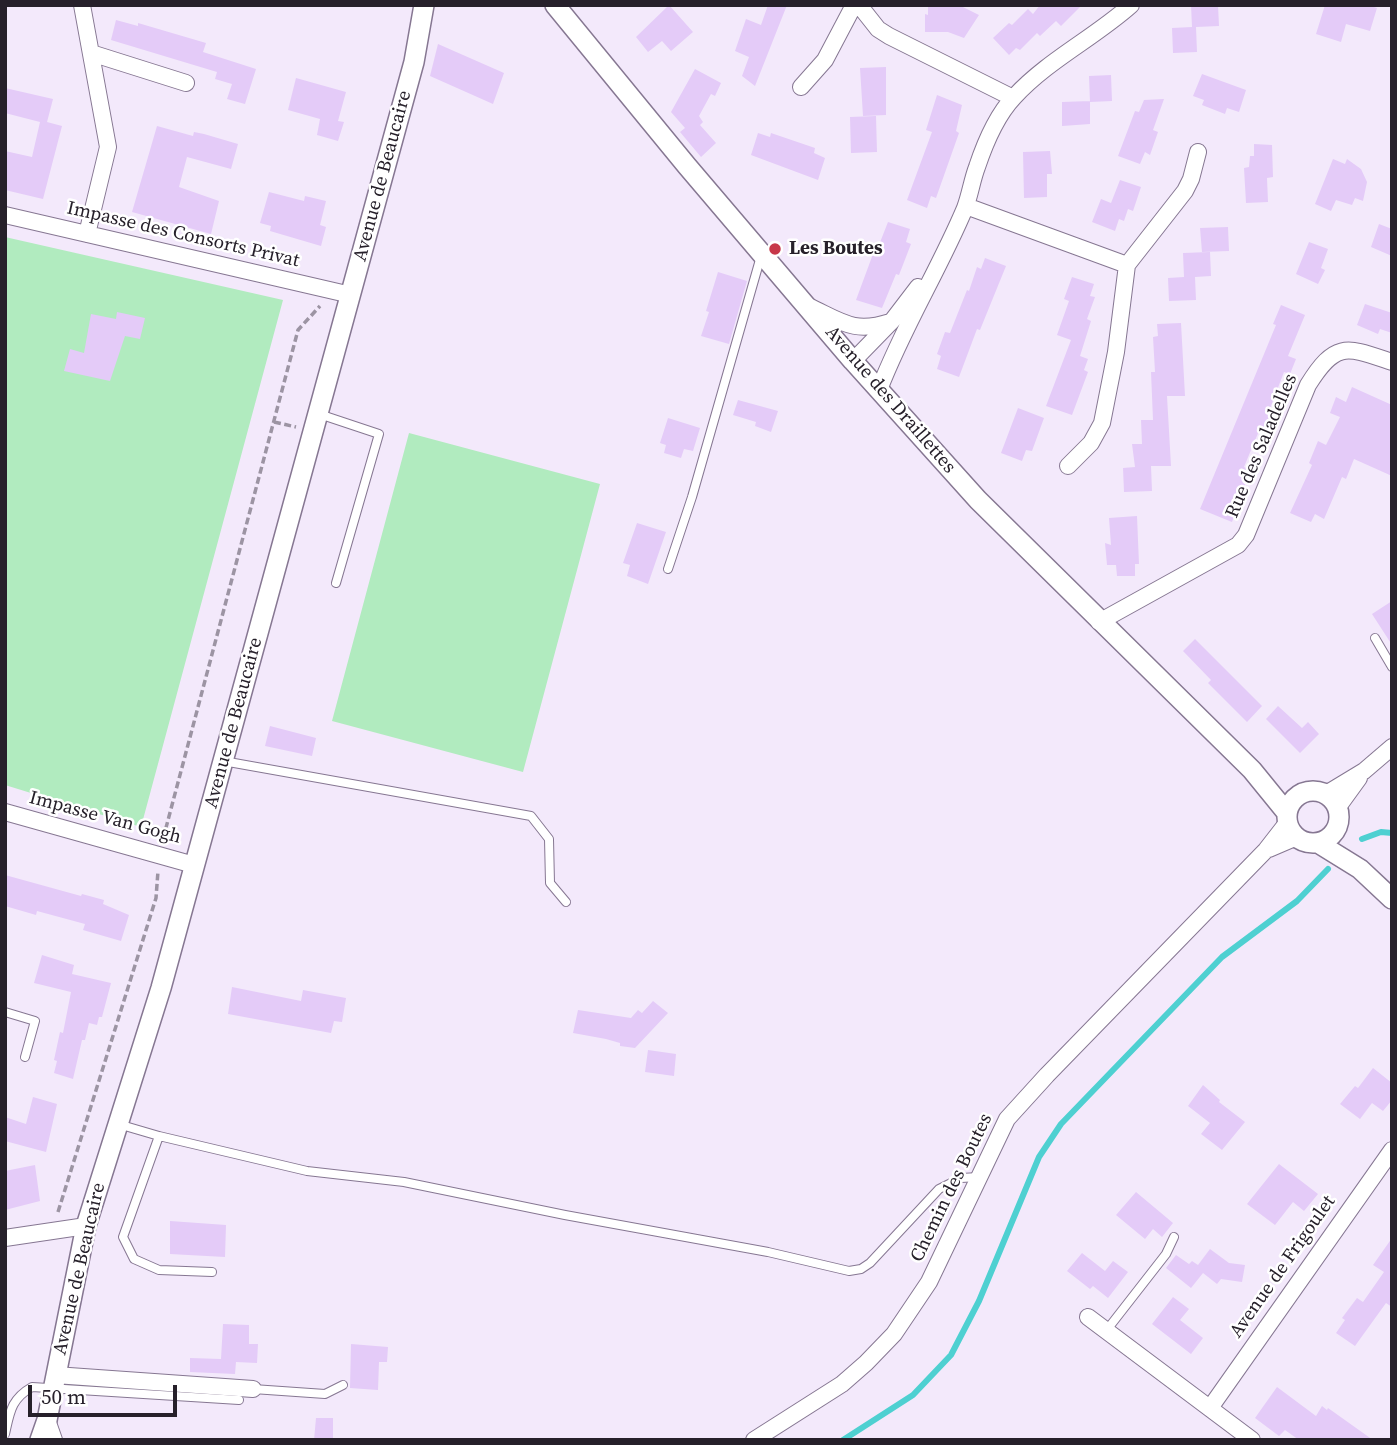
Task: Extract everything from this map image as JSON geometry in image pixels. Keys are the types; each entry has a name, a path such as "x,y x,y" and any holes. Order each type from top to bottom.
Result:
{"street":[{"path":"82,5 108,147 87,234"},
{"name":"Avenue de Beaucaire","path":"40,1440 47,1420 86,1226 161,988 319,414 342,293 414,62 424,5"},
{"name":"Avenue des Draillettes","path":"555,5 687,166 879,390 978,500 1252,770 1290,824"},
{"path":"801,87 825,60 857,5 878,29 889,36 1013,98"},
{"path":"879,390 890,361 966,206 987,141 998,119 1013,98 1038,74 1131,5"},
{"path":"91,53 186,83"},
{"path":"1068,466 1091,443 1102,423 1116,352 1127,265 1185,191 1198,152"},
{"path":"966,206 1127,265"},
{"name":"Impasse des Consorts Privat","path":"5,215 342,293"},
{"path":"853,361 892,321 939,261"},
{"path":"808,306 853,327 873,328 892,321"},
{"name":"Rue des Saladelles","path":"1099,622 1238,545 1246,535 1308,385 1320,366 1334,354 1352,349 1392,362"},
{"path":"1332,800 1392,747"},
{"name":"Avenue des Draillettes","path":"1252,770 1299,795"},
{"path":"1312,790 1332,800 1340,814 1336,830 1325,841 1303,841 1290,824 1289,806 1299,795 1312,790"},
{"name":"Impasse Van Gogh","path":"5,812 194,865"},
{"name":"Chemin des Boutes","path":"754,1440 842,1384 894,1334 929,1282 1007,1119 1290,824"},
{"path":"1336,830 1360,869"},
{"path":"1318,843 1360,869 1392,899"},
{"name":"Avenue de Frigoulet","path":"1210,1408 1392,1150"},
{"path":"5,1238 86,1226"},
{"path":"1088,1317 1252,1440"},
{"path":"54,1381 253,1389"},
{"path":"47,1420 54,1440"}],"lane":[{"path":"668,569 692,497 762,253"},
{"path":"319,414 379,434 336,583"},
{"path":"1375,638 1392,667"},
{"path":"223,761 531,816 549,839 550,883 566,902"},
{"path":"5,1012 36,1021 25,1057"},
{"path":"118,1124 307,1171 404,1182 578,1218 768,1252 849,1271 861,1269 870,1263 939,1189 961,1178 979,1177"},
{"path":"159,1136 123,1237 134,1259 159,1270 212,1272"},
{"path":"1106,1331 1166,1254 1174,1237"},
{"path":"5,1434 11,1407 20,1394 54,1381 239,1400"},
{"path":"253,1389 325,1394 343,1385"}],"path":[{"path":"52,1231 156,898 159,855 298,330 342,293"}],"green space":[{"path":"5,237 283,300 141,827 5,785"},
{"path":"409,433 600,484 523,772 332,721"}],"building":[{"path":"669,5 693,32 671,51 662,41 648,52 636,37"},
{"path":"768,5 787,5 755,86 742,76 749,57 735,51 746,19 761,25"},
{"path":"928,5 959,5 979,15 964,38 948,32 925,32"},
{"path":"1040,5 1082,5 1061,26 1056,21 1040,36 1037,33 1020,50 1016,48 1009,55 993,38 1009,23 1012,25 1028,9 1033,14"},
{"path":"1191,5 1218,5 1219,26 1196,27 1197,52 1173,53 1172,28 1192,27"},
{"path":"1325,5 1368,5 1377,8 1370,31 1346,24 1341,42 1316,34"},
{"path":"116,20 138,26 138,23 206,43 203,52 256,69 245,104 227,99 232,84 215,79 217,72 111,40"},
{"path":"438,44 504,73 493,104 430,76"},
{"path":"886,67 886,115 863,116 860,68"},
{"path":"695,69 721,83 715,96 711,94 699,116 703,122 700,125 716,143 701,157 680,132 685,128 671,112"},
{"path":"1202,74 1246,90 1239,112 1227,108 1225,114 1202,105 1204,100 1193,96"},
{"path":"1111,75 1112,101 1090,102 1089,76"},
{"path":"296,78 346,92 338,121 344,122 338,141 317,135 320,119 288,110"},
{"path":"5,88 53,99 47,122 62,126 43,199 5,190 5,151 32,157 40,122 5,113"},
{"path":"937,95 962,105 956,131 959,133 936,198 931,196 927,208 907,200 932,132 926,130"},
{"path":"1164,99 1153,130 1158,132 1150,155 1145,152 1140,164 1118,156 1135,111 1139,112 1144,100"},
{"path":"1090,101 1090,124 1062,126 1062,102"},
{"path":"876,116 877,152 851,153 850,117"},
{"path":"157,126 193,136 194,132 204,134 238,144 231,169 187,157 179,187 219,201 211,234 132,212"},
{"path":"758,133 770,137 771,133 815,148 814,153 825,158 818,180 751,155"},
{"path":"1254,144 1272,145 1273,177 1267,178 1268,202 1246,203 1244,168 1249,167 1250,156 1254,156"},
{"path":"1050,151 1052,174 1047,174 1047,197 1024,198 1023,152"},
{"path":"1333,159 1345,164 1347,159 1361,169 1367,182 1363,201 1355,198 1352,205 1336,200 1331,211 1315,204"},
{"path":"1120,180 1141,187 1133,211 1128,209 1124,221 1119,219 1115,231 1092,222 1101,199 1111,203"},
{"path":"269,192 304,201 305,196 326,201 320,225 326,227 321,246 270,231 271,226 260,223"},
{"path":"888,222 910,229 906,242 911,244 882,308 856,300"},
{"path":"1379,224 1392,229 1392,256 1371,247"},
{"path":"1228,227 1229,251 1202,252 1200,228"},
{"path":"1309,242 1328,249 1321,268 1325,270 1318,284 1296,274"},
{"path":"1210,252 1211,276 1195,277 1196,300 1169,301 1168,278 1184,277 1183,253"},
{"path":"985,258 1006,266 980,330 977,329 959,377 937,369 941,356 937,354 945,332 950,333 977,267 981,269"},
{"path":"718,272 747,281 729,344 701,336"},
{"path":"1072,277 1094,284 1090,296 1095,297 1087,319 1091,321 1080,356 1088,359 1084,370 1088,372 1072,415 1046,406 1071,340 1057,335 1069,301 1064,299"},
{"path":"1365,304 1392,313 1392,333 1380,329 1378,334 1357,325"},
{"path":"1281,305 1305,315 1288,356 1296,359 1290,374 1284,372 1269,411 1273,413 1267,428 1261,426 1244,467 1249,469 1248,477 1232,522 1200,509 1276,325 1273,324"},
{"path":"117,312 145,318 140,339 125,336 110,381 64,371 70,349 84,353 91,314 116,319"},
{"path":"1181,323 1185,396 1167,396 1171,466 1151,466 1152,491 1124,492 1123,468 1135,467 1132,444 1142,444 1141,420 1153,420 1151,372 1155,372 1153,337 1158,336 1157,324"},
{"path":"1352,387 1392,405 1392,476 1354,459 1346,479 1342,477 1324,519 1315,514 1311,522 1290,513 1312,465 1309,463 1318,441 1326,445 1340,417 1330,413 1336,397 1346,402"},
{"path":"738,400 778,411 771,432 755,426 756,422 733,415"},
{"path":"1018,408 1044,418 1032,451 1026,450 1022,461 1001,453"},
{"path":"668,418 700,428 693,451 684,449 681,458 664,453 666,445 660,443"},
{"path":"1137,516 1139,564 1135,564 1135,576 1117,576 1116,565 1107,565 1105,543 1111,545 1109,518"},
{"path":"637,523 666,532 648,584 627,576 630,565 623,563"},
{"path":"1392,601 1392,645 1372,614"},
{"path":"1195,639 1262,706 1247,722 1208,683 1211,680 1183,651"},
{"path":"1278,706 1302,728 1308,722 1319,734 1300,753 1266,719"},
{"path":"270,726 316,738 312,756 265,746"},
{"path":"5,875 104,900 103,904 129,915 121,941 83,930 85,924 37,911 36,915 5,906"},
{"path":"42,955 74,965 72,974 111,983 102,1017 99,1017 97,1025 89,1023 85,1040 82,1040 73,1079 54,1073 57,1061 54,1060 60,1032 63,1033 71,992 34,983"},
{"path":"232,987 301,1001 303,990 346,998 342,1022 334,1021 331,1033 228,1014"},
{"path":"653,1001 668,1013 635,1048 573,1033 578,1010 631,1018 638,1010 642,1013"},
{"path":"648,1050 676,1054 674,1076 645,1072"},
{"path":"1373,1068 1392,1083 1392,1100 1383,1111 1372,1103 1360,1119 1340,1104 1355,1086 1358,1088"},
{"path":"1203,1085 1219,1102 1245,1122 1222,1150 1201,1134 1210,1123 1188,1106"},
{"path":"33,1097 57,1104 46,1152 5,1141 5,1117 26,1124"},
{"path":"1279,1164 1318,1194 1304,1211 1293,1202 1275,1225 1247,1204"},
{"path":"35,1165 40,1201 5,1210 5,1171"},
{"path":"1136,1192 1173,1223 1162,1237 1153,1229 1145,1239 1116,1215"},
{"path":"170,1221 226,1225 225,1257 170,1254"},
{"path":"1392,1238 1392,1307 1386,1303 1355,1346 1336,1333 1345,1320 1342,1318 1357,1298 1363,1302 1384,1272 1373,1265"},
{"path":"1210,1249 1229,1263 1245,1265 1242,1282 1221,1279 1217,1284 1203,1273 1191,1288 1166,1268 1176,1255 1189,1264 1192,1261 1198,1265"},
{"path":"1082,1253 1105,1271 1113,1261 1128,1272 1108,1298 1093,1286 1090,1289 1067,1271"},
{"path":"1173,1297 1189,1309 1180,1320 1203,1338 1191,1354 1152,1324"},
{"path":"223,1324 249,1325 249,1344 258,1344 257,1363 236,1362 235,1374 190,1372 190,1358 221,1359"},
{"path":"351,1344 388,1347 387,1362 379,1362 378,1390 350,1388"},
{"path":"1277,1387 1316,1416 1322,1406 1327,1410 1328,1408 1373,1440 1299,1440 1285,1430 1279,1436 1255,1418"},
{"path":"316,1418 333,1418 333,1440 314,1440"}],"waterway":[{"path":"1362,839 1381,832 1392,833"},
{"path":"843,1440 913,1395 951,1355 979,1301 1039,1157 1061,1124 1222,957 1297,901 1328,869"}],"place":[{"name":"Les Boutes","path":"775,249"}]}
